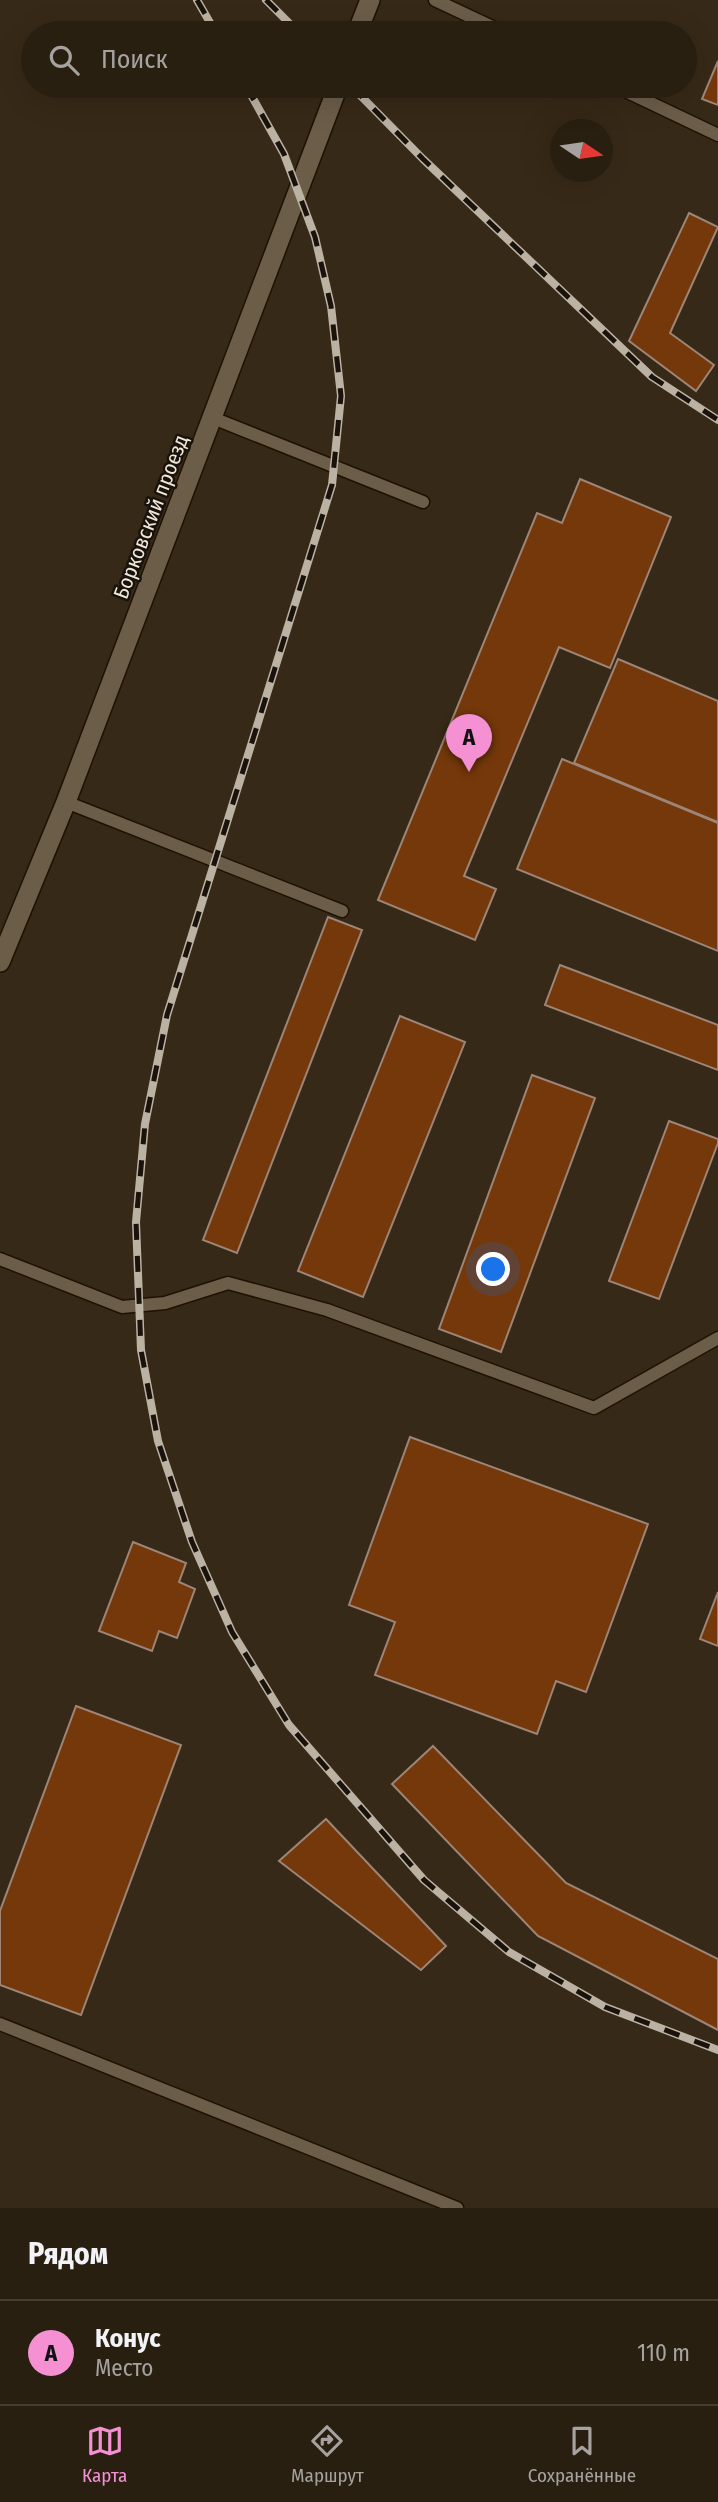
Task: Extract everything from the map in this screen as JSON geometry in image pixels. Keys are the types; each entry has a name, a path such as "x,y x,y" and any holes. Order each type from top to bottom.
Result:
{"street":[{"path":"362,21 370,0"},
{"name":"Борковский проезд","path":"0,962 66,802 333,98"}],"lane":[{"path":"435,0 480,21"},
{"path":"640,98 718,135"},
{"path":"213,418 423,502"},
{"path":"66,802 342,911"},
{"path":"0,1259 122,1307 164,1303 228,1283 327,1310 593,1408 718,1338"},
{"path":"0,2024 457,2208"}],"building":[{"path":"718,61 718,105 702,99"},
{"path":"689,213 718,227 670,333 714,365 696,391 629,341"},
{"path":"580,479 671,517 610,668 559,647 464,876 496,889 475,940 378,900 537,513 562,523"},
{"path":"618,659 718,701 718,822 574,763"},
{"path":"562,759 718,823 718,951 517,869"},
{"path":"328,917 362,930 237,1253 203,1240"},
{"path":"560,965 718,1025 718,1070 545,1005"},
{"path":"400,1016 465,1042 363,1297 298,1271"},
{"path":"532,1075 595,1098 501,1352 439,1329"},
{"path":"669,1121 718,1139 718,1143 659,1299 609,1281"},
{"path":"410,1437 648,1524 586,1692 556,1681 537,1734 375,1675 395,1622 349,1605"},
{"path":"133,1542 186,1563 179,1582 195,1589 177,1638 159,1631 152,1651 99,1631"},
{"path":"718,1592 718,1646 700,1639"},
{"path":"76,1706 181,1745 81,2015 0,1985 0,1911"},
{"path":"433,1746 566,1883 718,1959 718,2030 538,1936 392,1784"},
{"path":"326,1819 446,1946 421,1970 279,1861"}],"railway":[{"path":"197,0 209,21"},
{"path":"266,0 287,21"},
{"path":"253,98 284,154 315,237 331,306 341,396 332,485 167,1015 145,1124 136,1222 141,1350 158,1441 192,1542 232,1632 289,1725 424,1880 509,1952 605,2007 718,2050"},
{"path":"363,98 423,159 652,377 718,420"}],"place":[{"name":"Конус","path":"469,772"}]}
